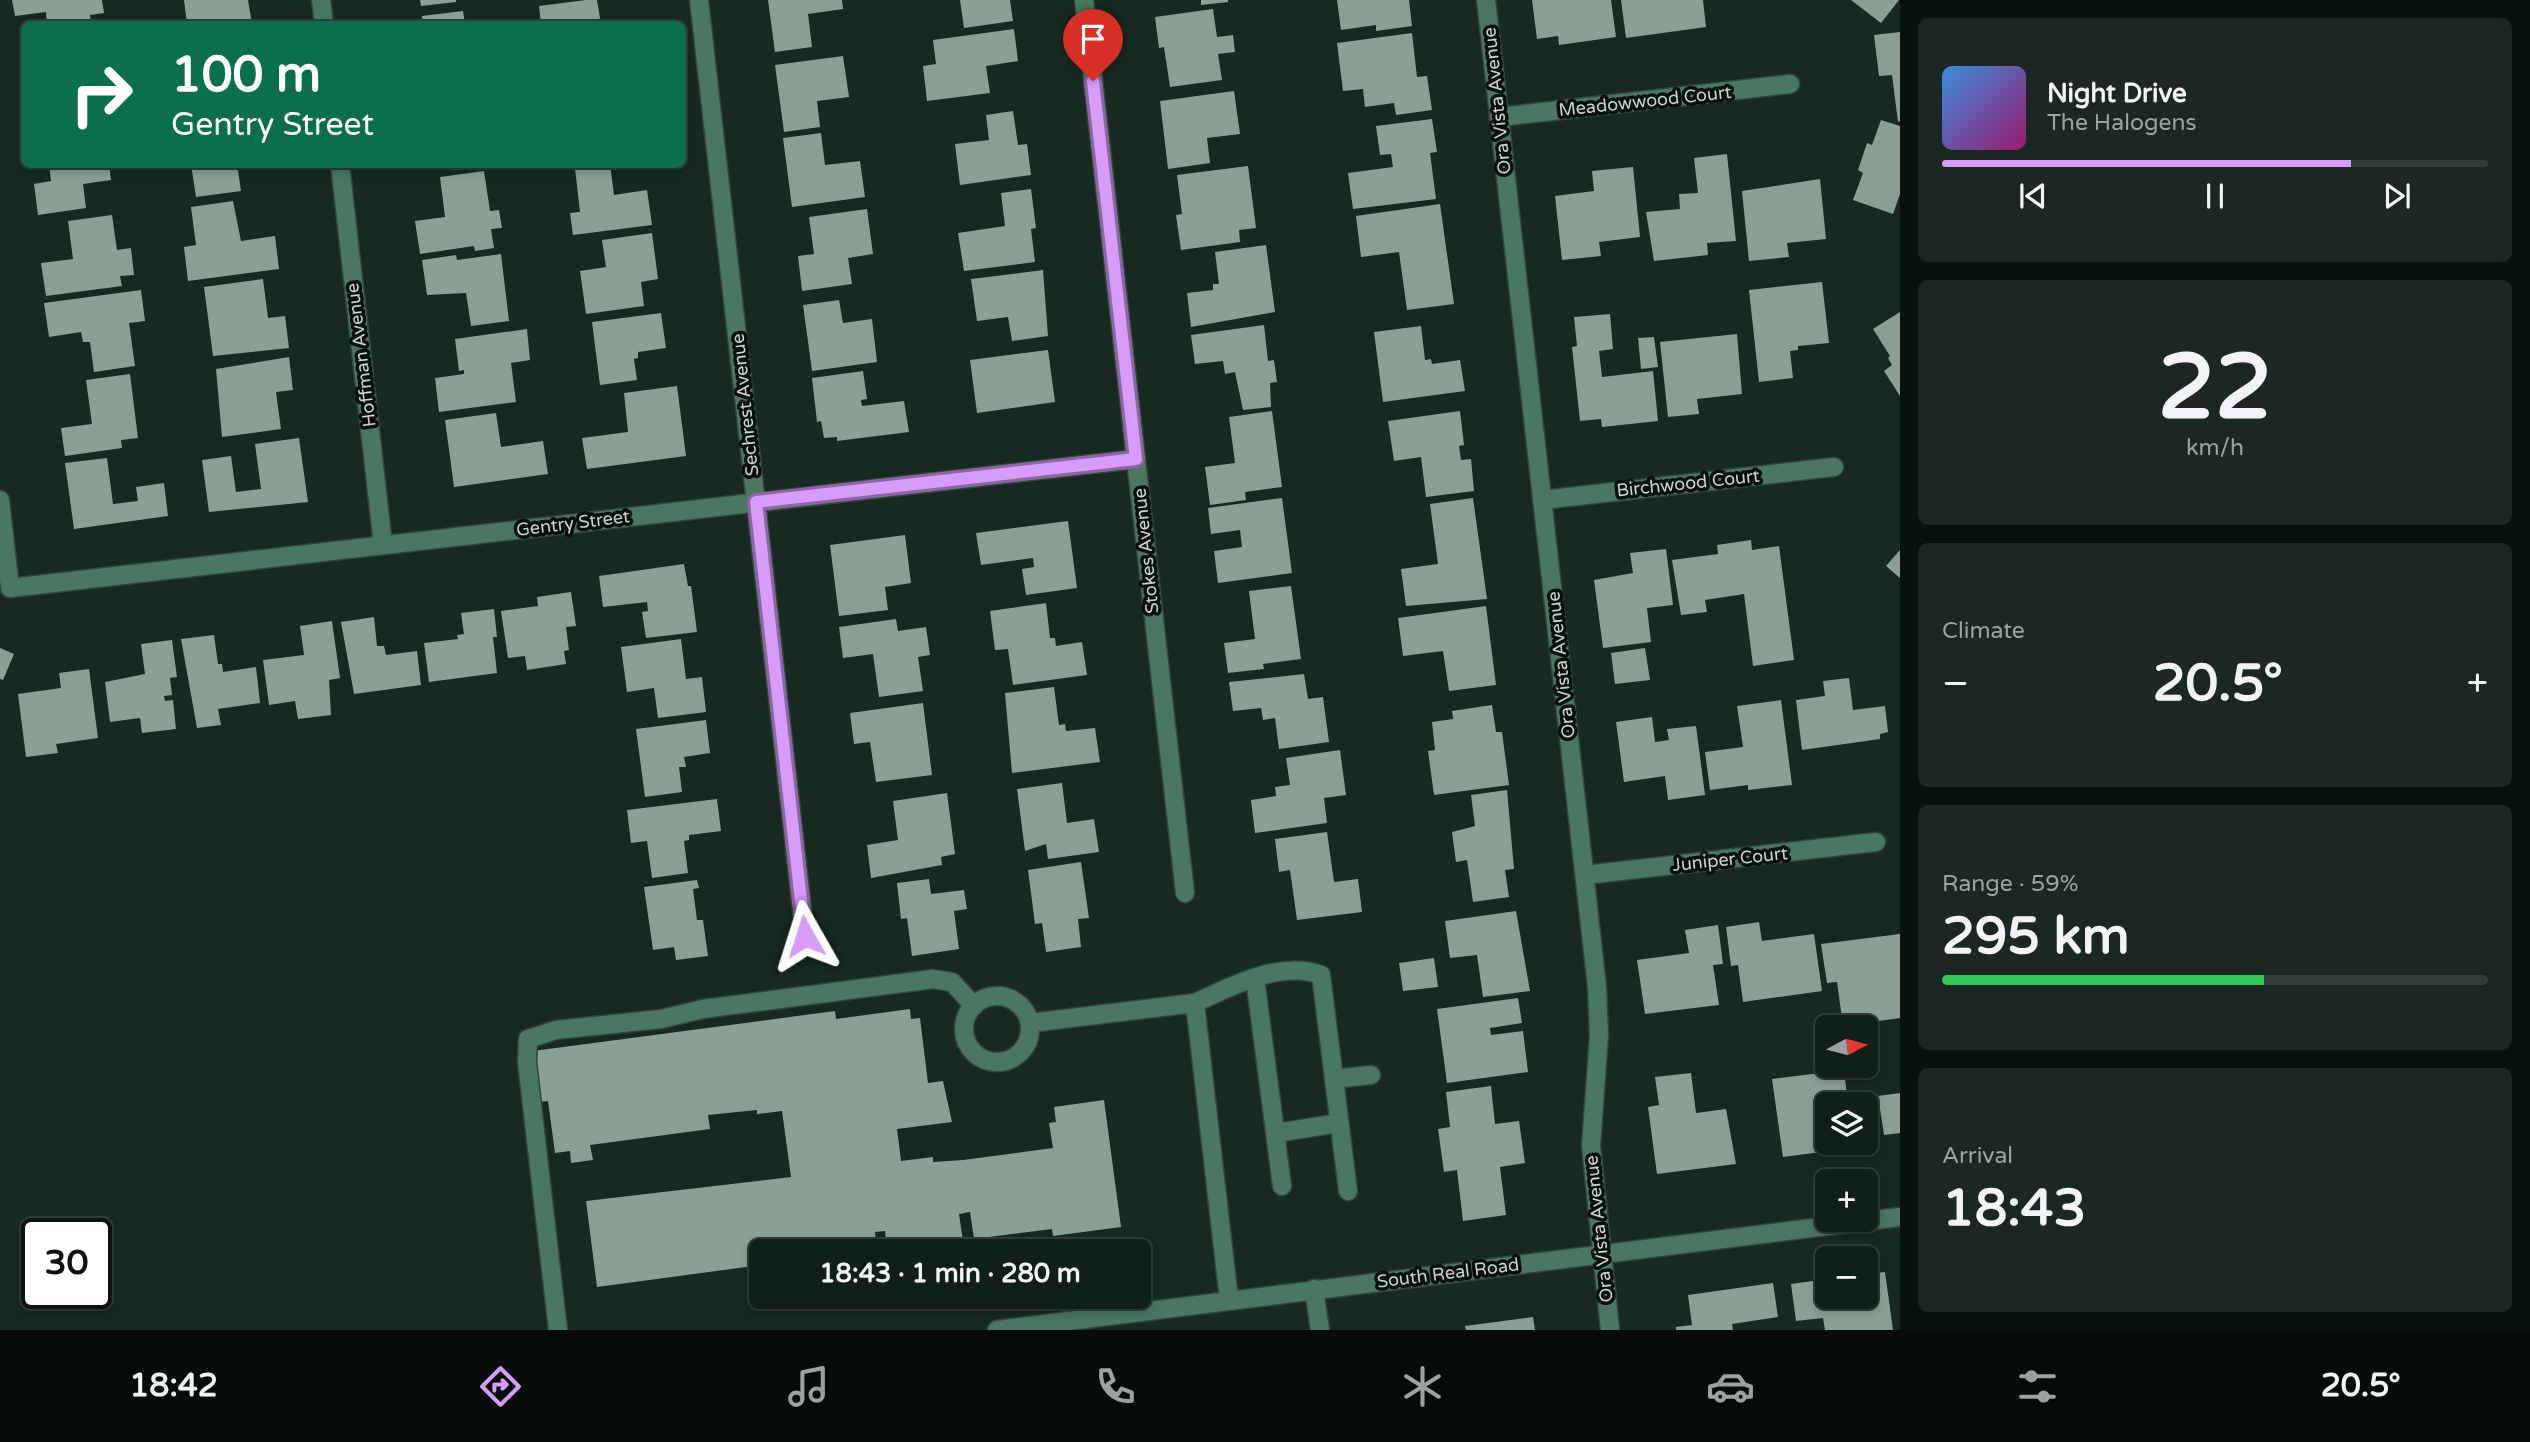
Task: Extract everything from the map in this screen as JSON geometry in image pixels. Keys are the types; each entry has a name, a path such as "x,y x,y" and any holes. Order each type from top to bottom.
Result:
{"street":[{"path":"321,0 324,21"},
{"name":"Sechrest Avenue","path":"699,0 805,936"},
{"name":"Stokes Avenue","path":"1084,0 1185,893"},
{"name":"Ora Vista Avenue","path":"1486,0 1597,987 1599,1035 1591,1146 1610,1330"},
{"name":"Meadowwood Court","path":"1499,117 1790,84"},
{"name":"Hoffman Avenue","path":"340,168 383,545"},
{"name":"Gentry Street","path":"0,500 10,587 1136,459"},
{"name":"Birchwood Court","path":"1542,500 1834,467"},
{"name":"Juniper Court","path":"1585,875 1876,842"},
{"path":"1030,1023 1195,1003 1255,978 1306,969 1321,975 1348,1191"},
{"path":"1255,978 1282,1186"},
{"path":"558,1330 527,1062 528,1039 556,1030 661,1019 703,1009 933,979 952,982 974,1006"},
{"path":"990,996 1004,996 1016,1001 1025,1010 1030,1023 1030,1036 1025,1048 1015,1057 990,1062 978,1057 969,1047 964,1035 964,1022 974,1006 990,996"},
{"path":"1195,1003 1228,1300"},
{"path":"1334,1079 1371,1074"},
{"path":"1276,1133 1339,1123"},
{"name":"South Real Road","path":"997,1330 1900,1217"},
{"path":"1314,1289 1320,1330"}],"building":[{"path":"12,0 102,0 104,13 90,15 91,21 47,21 46,12 15,16"},
{"path":"184,0 248,0 252,21 187,21"},
{"path":"420,0 456,0 456,2 421,6"},
{"path":"597,0 600,21 541,21 539,6"},
{"path":"768,0 842,0 843,9 808,14 812,47 775,52"},
{"path":"960,0 1010,0 1013,21 964,28"},
{"path":"1201,0 1228,0 1228,2 1201,5"},
{"path":"1337,0 1409,0 1412,26 1376,31 1376,25 1341,30"},
{"path":"1532,0 1611,0 1616,37 1559,45 1558,36 1537,39"},
{"path":"1621,0 1703,0 1706,27 1626,38"},
{"path":"1851,0 1899,0 1881,23"},
{"path":"1213,9 1217,37 1233,35 1235,52 1218,54 1222,80 1170,87 1164,47 1159,48 1155,17"},
{"path":"463,11 465,21 423,21 422,16"},
{"path":"1014,29 1018,61 986,66 990,93 927,101 923,66 936,64 933,40"},
{"path":"1900,32 1898,122 1892,75 1879,76 1874,35"},
{"path":"1412,33 1417,77 1427,76 1432,110 1396,115 1394,103 1365,107 1363,89 1343,91 1337,43"},
{"path":"843,56 849,97 817,101 820,127 784,132 775,65"},
{"path":"1234,91 1240,134 1207,138 1210,163 1168,169 1160,101"},
{"path":"1013,111 1018,145 1027,144 1031,175 960,185 955,144 989,140 986,115"},
{"path":"1432,119 1437,152 1430,153 1436,199 1353,209 1348,173 1393,167 1391,154 1380,155 1376,126"},
{"path":"1881,120 1900,126 1900,194 1893,214 1853,200 1863,173 1858,170 1867,143 1872,145"},
{"path":"821,133 825,165 860,161 865,197 792,207 783,138"},
{"path":"1727,154 1736,241 1707,243 1708,255 1654,261 1646,212 1680,209 1679,194 1698,193 1694,158"},
{"path":"1248,166 1256,228 1239,230 1240,242 1181,250 1176,215 1182,214 1177,175"},
{"path":"1633,167 1640,237 1599,242 1601,256 1562,260 1555,196 1594,191 1592,171"},
{"path":"49,168 110,168 111,180 83,184 86,208 38,215 34,184 51,181"},
{"path":"192,168 238,168 241,191 196,197"},
{"path":"575,168 611,168 614,195 647,190 652,225 573,235 570,213 580,212"},
{"path":"484,171 490,211 499,210 502,228 491,229 494,248 475,251 474,246 420,254 415,221 445,217 440,177"},
{"path":"1820,179 1826,239 1787,243 1789,257 1749,261 1742,191"},
{"path":"1031,189 1036,228 1031,229 1035,262 964,271 958,233 1005,226 1001,193"},
{"path":"233,201 241,241 275,236 279,269 188,281 184,247 196,245 191,207"},
{"path":"1440,204 1454,304 1407,310 1399,252 1361,257 1356,216"},
{"path":"867,209 873,254 848,258 852,284 802,291 798,256 814,254 809,217"},
{"path":"112,215 117,250 131,248 134,275 120,276 122,286 46,296 41,263 73,259 68,221"},
{"path":"652,233 658,279 641,282 644,306 586,314 580,271 606,267 602,240"},
{"path":"1266,245 1275,312 1191,327 1187,293 1213,290 1213,284 1219,284 1215,252"},
{"path":"501,254 509,321 471,326 466,293 427,295 422,260 456,255 457,260"},
{"path":"1043,270 1048,336 1012,341 1008,317 977,321 971,279"},
{"path":"263,279 268,318 285,316 289,348 213,356 204,287"},
{"path":"1822,282 1829,343 1798,346 1798,350 1790,351 1793,378 1759,382 1749,290"},
{"path":"141,290 145,321 129,323 135,366 94,372 90,342 83,342 81,332 49,337 44,303"},
{"path":"839,300 843,323 872,319 877,362 812,371 803,305"},
{"path":"1900,312 1900,396 1884,371 1892,365 1888,358 1890,356 1873,329"},
{"path":"661,313 666,348 638,352 638,358 634,359 637,380 600,385 592,322"},
{"path":"1610,314 1613,349 1599,351 1602,377 1653,371 1658,421 1602,427 1601,419 1580,421 1572,347 1577,346 1574,317"},
{"path":"1264,325 1268,361 1274,360 1277,382 1270,383 1271,407 1243,410 1235,372 1225,374 1223,361 1195,364 1191,335"},
{"path":"1421,326 1425,360 1431,359 1432,364 1460,360 1465,391 1383,402 1374,332"},
{"path":"527,329 530,360 511,363 516,402 439,412 435,378 464,374 464,370 459,371 455,339"},
{"path":"1737,334 1742,394 1697,399 1699,414 1668,417 1660,342"},
{"path":"1654,337 1658,367 1641,369 1638,338"},
{"path":"1048,350 1055,402 977,413 970,360"},
{"path":"289,357 293,390 276,392 281,429 222,437 216,369"},
{"path":"863,371 867,399 861,400 862,406 904,401 909,432 837,441 837,437 824,438 821,421 817,422 812,378"},
{"path":"130,374 138,438 121,440 122,448 65,456 61,428 92,424 86,380"},
{"path":"677,386 686,456 587,469 582,438 628,432 624,393"},
{"path":"1272,411 1282,487 1245,492 1246,500 1210,505 1205,467 1235,463 1229,417"},
{"path":"1460,411 1464,445 1459,446 1461,460 1471,459 1474,491 1426,497 1421,457 1394,461 1388,421"},
{"path":"496,413 501,447 543,441 548,474 454,487 445,420"},
{"path":"299,438 308,502 209,512 202,460 231,456 236,492 261,489 255,444"},
{"path":"107,458 113,504 138,501 136,487 164,483 168,516 74,529 65,463"},
{"path":"1282,498 1292,573 1218,583 1214,551 1242,547 1240,530 1211,534 1208,508"},
{"path":"1473,498 1487,599 1406,606 1401,569 1438,564 1430,504"},
{"path":"1068,521 1077,588 1026,595 1022,569 1034,567 1033,558 981,565 976,533"},
{"path":"905,535 911,583 885,587 888,610 839,616 830,545"},
{"path":"1751,540 1752,550 1779,546 1794,660 1753,666 1744,594 1705,600 1707,612 1681,615 1672,560 1718,554 1717,545"},
{"path":"1666,549 1673,605 1647,608 1651,642 1603,648 1594,580 1633,573 1630,553"},
{"path":"1900,550 1900,578 1886,566"},
{"path":"684,564 688,586 691,586 697,632 646,638 642,612 648,611 647,602 603,607 599,576"},
{"path":"1291,586 1301,659 1263,664 1264,669 1228,673 1224,643 1255,639 1249,591"},
{"path":"571,592 576,626 566,627 569,650 564,651 566,664 527,670 525,656 508,658 501,611 538,606 537,597"},
{"path":"1046,603 1050,638 1055,638 1056,646 1082,642 1087,675 1013,685 1008,649 995,650 990,611"},
{"path":"1486,606 1496,685 1449,691 1443,651 1403,656 1398,618"},
{"path":"494,609 497,637 493,637 497,673 429,682 424,643 458,639 457,635 464,634 461,613"},
{"path":"374,617 377,646 384,646 386,655 417,651 421,685 354,694 341,622"},
{"path":"896,619 898,631 926,627 930,655 918,657 923,691 879,697 873,654 843,658 839,627"},
{"path":"332,621 340,678 329,680 331,715 298,719 295,701 269,705 263,660 304,655 300,626"},
{"path":"214,635 218,664 222,664 223,672 256,667 260,703 218,709 221,725 197,728 181,639"},
{"path":"681,639 686,679 702,677 706,712 658,718 654,688 627,692 621,647"},
{"path":"172,640 177,677 170,678 172,695 164,696 165,701 173,700 176,729 142,733 140,718 110,722 105,682 145,674 141,644"},
{"path":"0,648 14,654 3,680 0,679"},
{"path":"1645,648 1650,680 1615,684 1611,653"},
{"path":"89,669 98,738 56,744 58,753 26,757 18,694 61,688 59,673"},
{"path":"1304,674 1308,699 1323,697 1329,742 1279,749 1275,718 1263,720 1261,708 1233,711 1229,682"},
{"path":"1849,678 1853,710 1885,706 1888,732 1880,734 1880,739 1802,750 1796,700 1825,696 1823,681"},
{"path":"1054,687 1059,725 1065,724 1066,731 1095,728 1100,762 1012,773 1005,693"},
{"path":"1781,700 1792,785 1748,790 1748,785 1710,790 1705,752 1743,747 1737,706"},
{"path":"923,703 932,775 876,782 870,742 854,744 850,713"},
{"path":"1492,705 1496,732 1502,732 1509,785 1434,795 1428,751 1435,750 1432,722 1453,719 1452,711"},
{"path":"1652,717 1655,742 1669,740 1667,729 1696,726 1705,795 1668,800 1665,776 1624,782 1616,722"},
{"path":"706,720 710,753 684,757 686,767 679,767 682,792 645,797 636,729"},
{"path":"1340,750 1346,795 1324,798 1327,823 1255,833 1251,800 1276,796 1275,787 1290,785 1286,758"},
{"path":"1062,783 1067,823 1094,819 1099,852 1048,859 1046,844 1025,851 1017,789"},
{"path":"1507,790 1514,869 1505,870 1509,897 1473,902 1467,860 1456,862 1452,832 1475,826 1471,795"},
{"path":"947,793 955,854 941,857 942,865 871,878 867,845 898,840 893,801"},
{"path":"717,799 721,831 689,835 689,840 684,841 688,873 652,878 647,841 631,843 627,810"},
{"path":"1327,832 1334,882 1358,879 1362,912 1297,920 1290,870 1279,872 1275,839"},
{"path":"1081,862 1089,918 1078,919 1081,947 1046,952 1042,923 1035,924 1028,870"},
{"path":"929,879 931,894 964,890 967,909 954,911 959,949 912,956 907,918 901,919 897,883"},
{"path":"697,880 699,888 693,889 697,920 703,920 708,956 676,960 674,947 653,950 644,887"},
{"path":"1516,911 1530,991 1483,997 1477,955 1450,958 1445,921"},
{"path":"1759,922 1762,941 1814,934 1822,991 1743,1002 1738,965 1731,966 1726,927"},
{"path":"1718,925 1723,964 1713,965 1719,1005 1645,1014 1637,960 1689,953 1685,930"},
{"path":"1900,934 1900,1018 1878,1021 1878,1015 1842,1015 1837,982 1827,983 1821,944"},
{"path":"1434,958 1438,987 1403,991 1399,963"},
{"path":"1518,998 1522,1023 1490,1028 1491,1035 1523,1031 1528,1072 1447,1083 1437,1009"},
{"path":"910,1009 911,1019 920,1018 928,1083 943,1081 952,1122 897,1129 901,1161 933,1157 933,1162 963,1160 1053,1148 1049,1123 1056,1122 1054,1107 1104,1100 1121,1227 1053,1236 1052,1229 974,1239 970,1212 959,1214 963,1239 886,1239 885,1231 875,1232 876,1239 749,1239 749,1267 597,1287 586,1201 791,1177 782,1111 757,1114 757,1110 708,1115 710,1129 590,1145 593,1160 571,1163 570,1151 555,1153 548,1101 540,1102 533,1051 835,1011 836,1019"},
{"path":"1691,1073 1696,1113 1726,1109 1736,1164 1657,1174 1648,1107 1659,1105 1655,1077"},
{"path":"1815,1074 1815,1078 1845,1078 1847,1092 1815,1092 1815,1153 1783,1157 1772,1079"},
{"path":"1491,1086 1495,1124 1519,1121 1525,1163 1500,1167 1506,1215 1463,1221 1457,1170 1444,1172 1438,1129 1450,1127 1446,1092"},
{"path":"1900,1093 1900,1133 1884,1135 1878,1096"},
{"path":"1885,1272 1893,1330 1825,1330 1823,1318 1796,1321 1791,1284 1815,1281 1815,1309 1878,1309 1878,1273"},
{"path":"1773,1283 1778,1317 1732,1324 1733,1330 1676,1330 1676,1327 1692,1325 1688,1295"},
{"path":"1533,1317 1535,1330 1466,1330 1465,1326"}],"route":[{"path":"805,936 756,502 1136,459 1093,81"}]}
